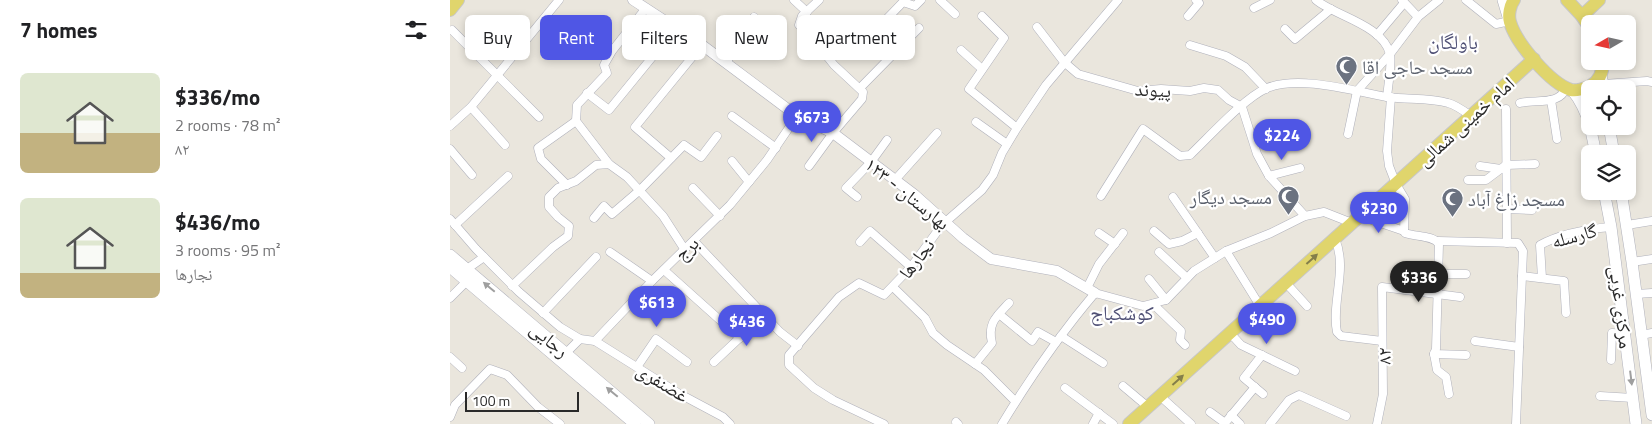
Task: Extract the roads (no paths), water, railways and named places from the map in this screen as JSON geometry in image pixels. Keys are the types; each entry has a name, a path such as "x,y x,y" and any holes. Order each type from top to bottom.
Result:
{"main road":[{"path":"450,10 458,0"},
{"path":"1503,0 1518,38 1534,59 1555,81 1569,88 1581,100"},
{"path":"1510,21 1510,5 1514,0"},
{"path":"1567,0 1581,15"},
{"path":"1583,15 1599,0"},
{"name":"امام خمینی شمالی","path":"1129,424 1534,59"},
{"path":"1569,88 1581,89"},
{"name":"مرکزی غربی","path":"1606,200 1626,334 1636,424"},
{"name":"مرکزی غربی","path":"1622,200 1636,294 1647,334 1652,415"},
{"name":"رجایی","path":"450,255 649,424"},
{"name":"رجایی","path":"450,267 635,424"}],"street":[{"path":"450,126 471,107 559,0"},
{"name":"بهارستان - ۱۲۳","path":"633,0 656,15"},
{"path":"794,0 807,12"},
{"path":"809,166 833,133 862,99 863,92 834,65 818,44 799,25 802,16 819,0"},
{"path":"890,15 903,2 914,6 920,0"},
{"path":"940,0 955,14"},
{"name":"نجارها","path":"884,424 833,400 814,388 789,365 789,355 839,297 859,283 884,295 893,287 911,267 942,225 982,190 993,175 1002,153 1017,128 1064,62 1118,0"},
{"path":"1188,16 1199,4 1196,0"},
{"path":"1254,8 1270,0"},
{"path":"1316,0 1364,25 1377,36 1390,54 1387,151 1389,166 1396,184 1406,199 1404,231"},
{"path":"1348,134 1357,91 1390,54 1418,17 1438,0"},
{"path":"1466,0 1496,24 1510,21"},
{"path":"1377,36 1403,2 1418,17"},
{"path":"1285,29 1295,39 1328,5"},
{"path":"646,8 604,65 607,73 577,105 576,121 609,164 628,177 663,216 684,250"},
{"path":"982,16 1004,38 969,89 1017,128"},
{"name":"پیوند","path":"1037,27 1064,62 1078,74 1138,91 1161,89 1190,91 1204,88 1218,90 1242,107"},
{"path":"860,88 919,28"},
{"path":"452,30 539,117"},
{"path":"1190,45 1226,56 1251,73 1266,89"},
{"name":"بهارستان - ۱۲۳","path":"706,48 797,116 833,133 895,180 991,259 1056,271 1091,291"},
{"path":"962,50 982,70"},
{"path":"587,93 609,110 650,60"},
{"path":"672,158 635,127 690,60"},
{"path":"1636,81 1652,82"},
{"path":"1101,196 1143,129 1180,156 1190,155 1253,96 1281,84 1322,85 1389,97 1436,99 1451,103 1471,116"},
{"path":"1520,103 1558,98 1569,88"},
{"path":"1551,100 1557,139"},
{"path":"471,107 506,145"},
{"path":"1242,107 1257,154 1269,176 1305,216"},
{"path":"1506,109 1504,167 1507,243"},
{"path":"732,116 776,148"},
{"name":"برج","path":"594,341 652,281 720,216 776,148 797,116"},
{"path":"567,184 541,159 538,148 576,121"},
{"path":"976,122 1007,144"},
{"path":"895,180 937,133"},
{"path":"594,218 604,206 612,214 640,190 684,145 701,157 717,136"},
{"path":"857,197 846,188 871,162 887,140"},
{"path":"450,149 472,175"},
{"path":"732,161 749,182"},
{"path":"512,286 552,247 568,236 569,226 549,207 549,197 558,188 576,181 596,165 609,164"},
{"path":"1480,166 1504,167 1535,164"},
{"path":"1468,180 1486,180 1504,167"},
{"path":"1269,176 1300,168"},
{"path":"508,176 452,222 512,286 543,313 560,327 580,339 594,341"},
{"path":"693,188 720,216"},
{"path":"1173,197 1215,258"},
{"path":"1507,209 1532,210"},
{"path":"1091,291 1143,306 1166,300 1194,271 1215,258 1305,216 1324,212 1438,241 1518,243 1523,252 1516,424"},
{"path":"1626,225 1652,221"},
{"name":"گارسله","path":"1542,278 1540,245 1554,237 1611,226"},
{"path":"860,242 870,231 911,267"},
{"path":"1154,231 1169,244 1198,234"},
{"path":"1099,233 1115,244"},
{"path":"1002,424 1015,401 1091,291 1099,264 1123,233"},
{"path":"1335,239 1340,269 1337,332 1341,336 1382,341"},
{"path":"694,241 780,332 798,346"},
{"path":"1438,241 1439,274 1436,348 1434,354 1437,370 1446,377 1448,394"},
{"path":"610,252 652,281"},
{"path":"1159,252 1187,278"},
{"path":"1226,252 1260,306"},
{"path":"467,269 484,257"},
{"path":"543,313 596,257"},
{"path":"1632,262 1652,259"},
{"path":"664,270 740,338"},
{"path":"1439,274 1466,274"},
{"path":"1522,276 1564,281 1566,313"},
{"path":"1149,280 1166,300"},
{"path":"450,298 467,281"},
{"path":"1286,283 1307,306"},
{"path":"893,287 925,318 933,333 984,370 1015,401"},
{"name":"۸۲","path":"1377,424 1383,394 1382,287 1438,294"},
{"path":"1636,294 1652,293"},
{"path":"1438,294 1460,297"},
{"path":"975,364 992,342 989,333 993,321 1009,303"},
{"path":"1153,304 1181,331 1180,340 1185,344"},
{"path":"999,314 1032,340 1038,332 1058,339 1103,363"},
{"path":"714,362 764,315"},
{"path":"1230,333 1241,345 1295,371"},
{"path":"1611,360 1612,333 1626,334"},
{"path":"566,353 580,339"},
{"path":"637,367 656,339 687,362"},
{"name":"غضنفری","path":"594,341 678,394 723,417 730,424"},
{"path":"1475,341 1519,347"},
{"path":"1434,354 1466,355"},
{"path":"1262,355 1244,378 1263,394"},
{"path":"450,357 462,368"},
{"path":"450,417 455,404 490,369 507,375 538,407 560,424"},
{"path":"1123,386 1148,407"},
{"path":"1210,412 1225,422 1255,387"},
{"path":"1065,388 1113,424"},
{"path":"1270,424 1288,400 1299,395 1346,416"},
{"path":"1160,396 1191,424"},
{"path":"1600,396 1633,398"},
{"path":"1093,424 1099,413"},
{"path":"1231,415 1240,424"}],"place":[{"name":"مسجد حاجی اقا","path":"1346,85"},
{"name":"مسجد دیگار","path":"1288,215"},
{"name":"مسجد زاغ آباد","path":"1452,217"}],"district":[{"name":"باولگان","path":"1453,41"},
{"name":"کوشکباج","path":"1122,312"}]}
